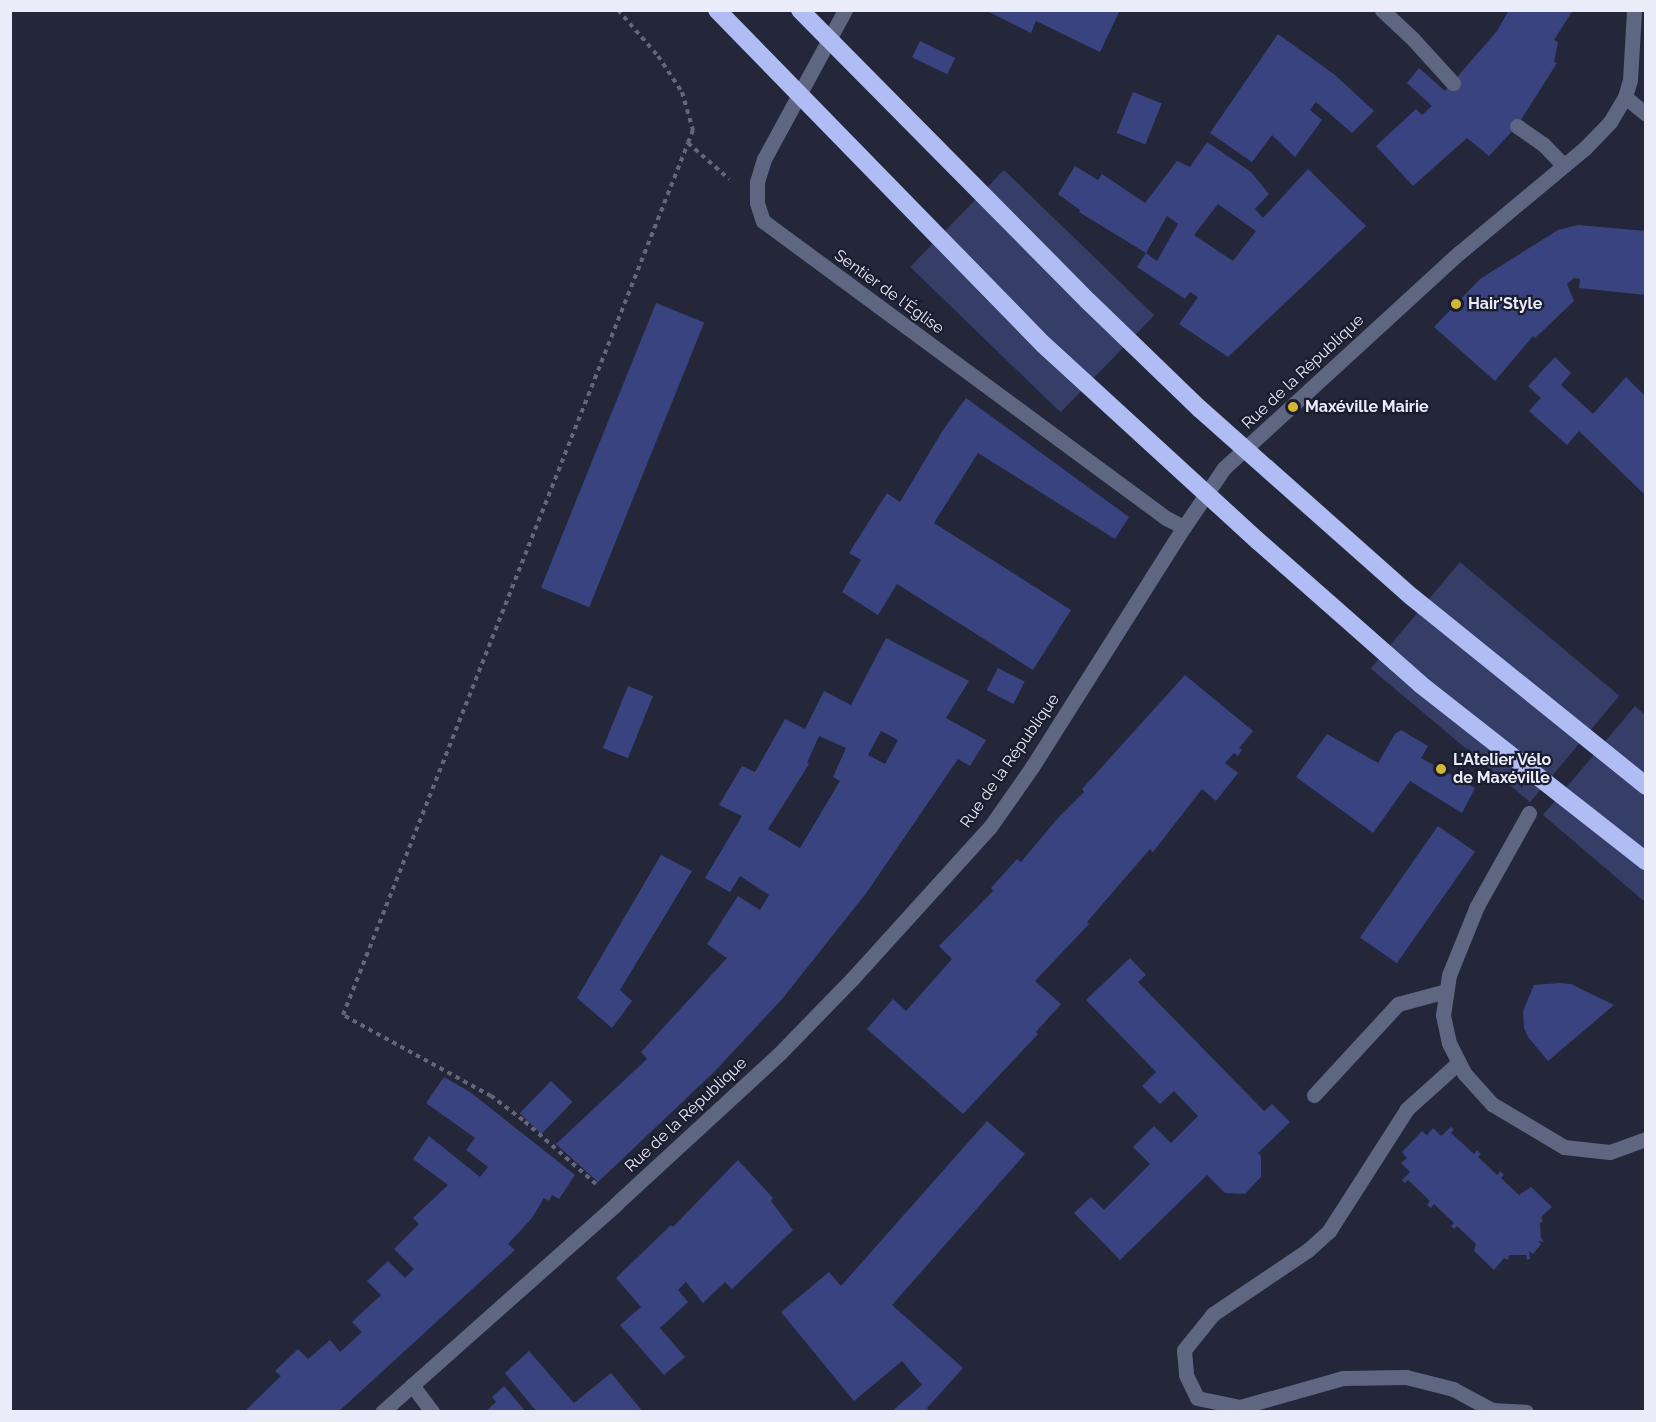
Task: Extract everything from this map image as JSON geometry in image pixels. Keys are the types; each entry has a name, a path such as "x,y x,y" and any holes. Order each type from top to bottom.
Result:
{"highway":[{"path":"800,10 1080,293 1200,409 1412,597 1646,786"},
{"path":"717,11 1044,345 1258,541 1420,684 1646,861"}],"street":[{"path":"757,203 757,182 764,159 845,10"},
{"path":"1382,10 1413,38 1453,83"},
{"path":"1634,10 1630,80 1625,97 1646,114"},
{"name":"Rue de la République","path":"382,1412 617,1203 779,1054 852,979 983,835 1032,767 1224,468 1459,253 1564,166 1610,122 1625,97"},
{"path":"1517,126 1543,144 1564,166"},
{"name":"Sentier de l'Église","path":"757,203 763,221 1159,513 1184,527"},
{"path":"1528,813 1477,906 1449,975 1443,1015 1449,1043 1464,1073 1492,1104 1564,1147 1610,1152 1646,1139"},
{"path":"1314,1095 1398,1004 1446,991"},
{"path":"1458,1063 1407,1109 1329,1230 1308,1250 1213,1314 1184,1350 1186,1375 1197,1398 1240,1407 1342,1378 1406,1377 1453,1389 1492,1410 1526,1412"},
{"path":"412,1385 432,1412"}],"path":[{"path":"602,1189 523,1120 491,1096 343,1015 693,130 682,92 658,56 618,10"},
{"path":"688,143 757,203"}],"shaded area":[{"path":"1004,170 1154,315 1061,412 910,267"},
{"path":"1460,562 1619,696 1530,802 1371,668"},
{"path":"1635,706 1645,715 1645,902 1543,815"}],"building":[{"path":"985,10 1120,10 1100,52 1036,21 1031,33"},
{"path":"1509,10 1573,10 1554,40 1558,42 1554,62 1557,63 1517,126 1489,156 1467,138 1413,186 1376,146 1416,109 1422,115 1432,106 1407,83 1419,68 1445,91 1497,31"},
{"path":"1278,34 1335,75 1374,111 1352,133 1316,102 1310,110 1322,120 1295,157 1272,135 1252,162 1210,133"},
{"path":"920,41 955,58 947,74 912,57"},
{"path":"1133,92 1162,104 1145,144 1117,133"},
{"path":"1207,142 1251,172 1269,194 1255,209 1263,218 1308,169 1366,226 1228,357 1179,324 1198,297 1190,292 1185,299 1137,267 1146,253 1079,212 1080,210 1058,194 1075,166 1098,180 1102,174 1145,203 1177,161 1190,167","holes":["1218,204 1256,231 1233,261 1194,235","1167,216 1178,224 1157,261 1146,253"]},
{"path":"1578,225 1646,231 1646,295 1579,288 1580,279 1574,278 1567,284 1574,301 1535,338 1533,336 1495,381 1434,327 1480,279 1558,230"},
{"path":"656,303 704,322 589,607 541,588"},
{"path":"1555,357 1571,373 1561,385 1593,414 1626,377 1646,397 1646,496 1579,431 1567,445 1529,411 1541,398 1528,386"},
{"path":"966,398 1129,517 1115,539 978,453 934,523 1071,610 1033,670 897,584 878,615 842,592 861,560 849,553 887,493 900,502 943,430"},
{"path":"886,638 969,681 946,718 986,740 970,766 958,759 867,892 783,998 715,1071 598,1182 556,1144 647,1059 641,1052 727,958 707,944 738,896 760,910 769,895 740,876 730,892 705,878 742,816 719,805 742,766 755,772 785,719 805,729 824,691 851,705","holes":["881,731 898,740 885,764 868,755","819,736 846,748 833,777 840,781 800,848 768,829 809,764 807,763"]},
{"path":"998,668 1025,682 1013,704 987,690"},
{"path":"1185,675 1253,731 1239,748 1242,750 1238,756 1234,753 1225,763 1238,773 1216,801 1202,789 1153,852 1150,849 1087,922 1089,924 1035,981 1061,1004 1036,1032 1038,1034 963,1114 867,1029 893,999 906,1011 952,959 939,946 993,891 991,888 1017,859 1021,862 1057,819 1084,792 1082,789"},
{"path":"628,686 653,696 628,758 603,748"},
{"path":"1401,730 1428,746 1421,758 1475,788 1462,813 1410,781 1373,833 1296,777 1327,734 1378,763 1395,734"},
{"path":"1438,826 1475,852 1397,963 1360,937"},
{"path":"661,855 692,871 620,990 632,1001 612,1028 577,998"},
{"path":"1130,958 1146,975 1138,982 1264,1111 1272,1104 1290,1122 1258,1153 1261,1156 1261,1177 1245,1194 1225,1193 1207,1175 1120,1260 1074,1213 1091,1197 1104,1210 1150,1164 1133,1147 1154,1126 1171,1143 1198,1116 1174,1091 1160,1104 1142,1086 1156,1072 1086,1000"},
{"path":"1571,984 1614,1005 1548,1061 1528,1037 1524,1028 1523,1011 1534,985"},
{"path":"444,1077 470,1092 575,1175 559,1199 552,1195 549,1201 544,1198 532,1218 508,1244 515,1250 338,1412 244,1412 281,1376 275,1371 298,1349 308,1359 330,1340 340,1352 362,1332 352,1322 381,1295 367,1281 388,1261 405,1278 414,1269 394,1249 419,1224 413,1218 448,1185 413,1159 429,1136 480,1177 488,1167 466,1150 475,1138 426,1103"},
{"path":"551,1081 573,1102 541,1134 520,1113"},
{"path":"987,1121 1025,1154 892,1305 963,1368 927,1408 931,1412 891,1412 922,1385 902,1361 854,1401 781,1312 829,1272 841,1286"},
{"path":"1451,1127 1454,1129 1451,1133 1474,1154 1477,1150 1481,1154 1478,1157 1497,1175 1500,1171 1504,1175 1501,1178 1519,1195 1531,1187 1552,1207 1541,1217 1543,1221 1540,1223 1541,1238 1544,1242 1538,1241 1541,1244 1533,1254 1529,1251 1530,1259 1527,1260 1526,1255 1509,1255 1508,1260 1504,1258 1494,1270 1474,1251 1476,1244 1457,1226 1454,1229 1451,1226 1454,1223 1434,1204 1431,1208 1427,1205 1430,1201 1408,1180 1405,1183 1402,1180 1410,1172 1401,1163 1407,1158 1402,1152 1422,1131 1427,1135 1433,1128 1441,1136"},
{"path":"738,1160 773,1198 771,1201 793,1230 732,1289 725,1282 703,1303 686,1282 678,1290 688,1302 660,1328 685,1357 664,1375 620,1325 641,1307 616,1278 671,1225 673,1227"},
{"path":"529,1351 574,1403 611,1373 643,1412 537,1412 505,1373"},
{"path":"504,1386 526,1412 485,1412 496,1402 492,1397"}],"place":[{"name":"Hair'Style","path":"1456,304"},
{"name":"Maxéville Mairie","path":"1293,407"},
{"name":"L'Atelier Vélo de Maxéville","path":"1441,769"}]}
